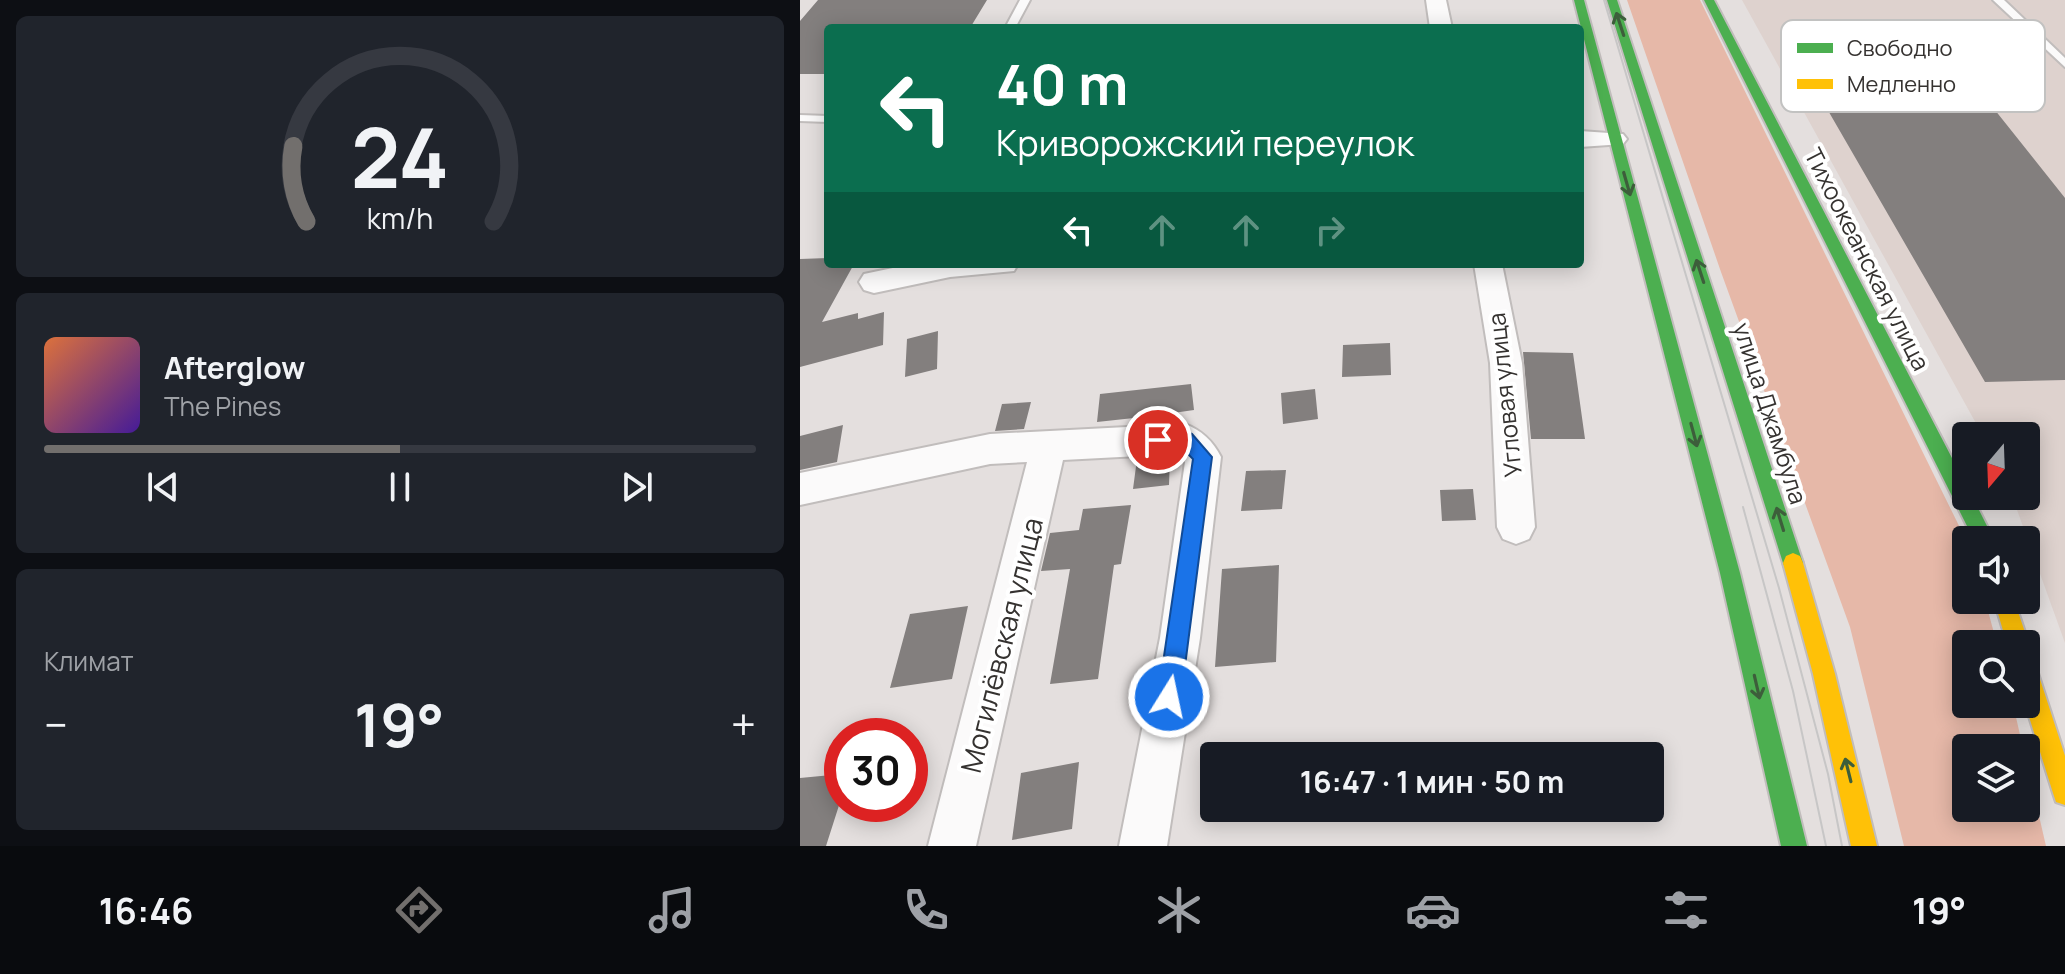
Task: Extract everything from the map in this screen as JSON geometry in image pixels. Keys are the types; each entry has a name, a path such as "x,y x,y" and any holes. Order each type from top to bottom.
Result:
{"street":[{"path":"1436,0 1440,24"},
{"name":"улица Джамбула","path":"1579,0 1638,140 1780,518 1824,674 1864,846"},
{"name":"улица Джамбула","path":"1612,0 1638,140 1730,573 1794,846"},
{"name":"Тихоокеанская улица","path":"1709,0 1977,526"},
{"path":"1584,139 1638,140"},
{"path":"874,282 945,268"},
{"name":"Угловая улица","path":"1489,268 1506,363 1516,527"},
{"path":"800,489 990,449 1185,439 1203,457 1180,638 1143,846"},
{"name":"Могилёвская улица","path":"952,846 1049,445"},
{"path":"2040,714 2065,793"}],"lane":[{"path":"1012,24 1025,0"},
{"path":"1998,0 2019,20"},
{"path":"2045,45 2065,64"},
{"path":"800,118 824,119"}],"shaded area":[{"path":"1627,0 1700,0 1959,526 1952,526 1952,614 1989,614 1993,630 1952,630 1952,718 2016,718 2020,734 1952,734 1952,822 2040,820 2046,846 1904,846 1850,627 1721,272"},
{"path":"1742,0 2065,0 2065,643 2040,574 2040,526 2023,526 2017,510 2040,510 2040,422 1975,422 1804,112 2045,112 2045,20 1781,20 1781,71"}],"building":[{"path":"818,0 987,0 972,24 824,24 824,74 800,74 800,21"},
{"path":"1829,112 1997,112 2065,198 2065,380 1985,382"},
{"path":"824,258 824,268 852,268 822,322 858,313 858,319 884,312 883,345 800,367 800,259"},
{"path":"938,331 937,369 905,377 907,339"},
{"path":"1390,343 1391,375 1342,377 1343,345"},
{"path":"1523,352 1573,353 1585,439 1531,439"},
{"path":"1191,384 1194,410 1173,413 1172,422 1142,423 1143,417 1097,422 1100,394"},
{"path":"1315,389 1318,419 1283,424 1281,393"},
{"path":"1031,402 1024,429 995,431 1002,404"},
{"path":"843,425 837,462 800,470 800,436"},
{"path":"1170,457 1169,485 1133,489 1137,459"},
{"path":"1286,470 1282,509 1241,511 1246,471"},
{"path":"1473,489 1476,520 1442,521 1440,490"},
{"path":"1131,505 1121,564 1114,565 1098,679 1050,684 1070,569 1041,571 1050,533 1079,530 1083,509"},
{"path":"1279,565 1276,662 1215,667 1222,569"},
{"path":"968,606 952,679 890,688 910,614"},
{"path":"1079,762 1072,829 1012,840 1021,773"},
{"path":"824,776 824,822 834,822 826,846 800,846 800,778"}],"tram line":[{"path":"1604,0 1779,588 1828,774 1842,846"},
{"path":"1743,507 1793,691 1826,846"}],"traffic: fast":[{"path":"1579,0 1730,573 1794,846"},
{"path":"1612,0 1793,563"},
{"path":"1709,0 1977,526"}],"traffic: slow":[{"path":"1793,563 1824,674 1864,846"},
{"path":"2008,614 2014,630"},
{"path":"2040,714 2065,793"}],"route":[{"path":"1158,440 1185,439 1203,457 1180,638 1169,697"}]}
